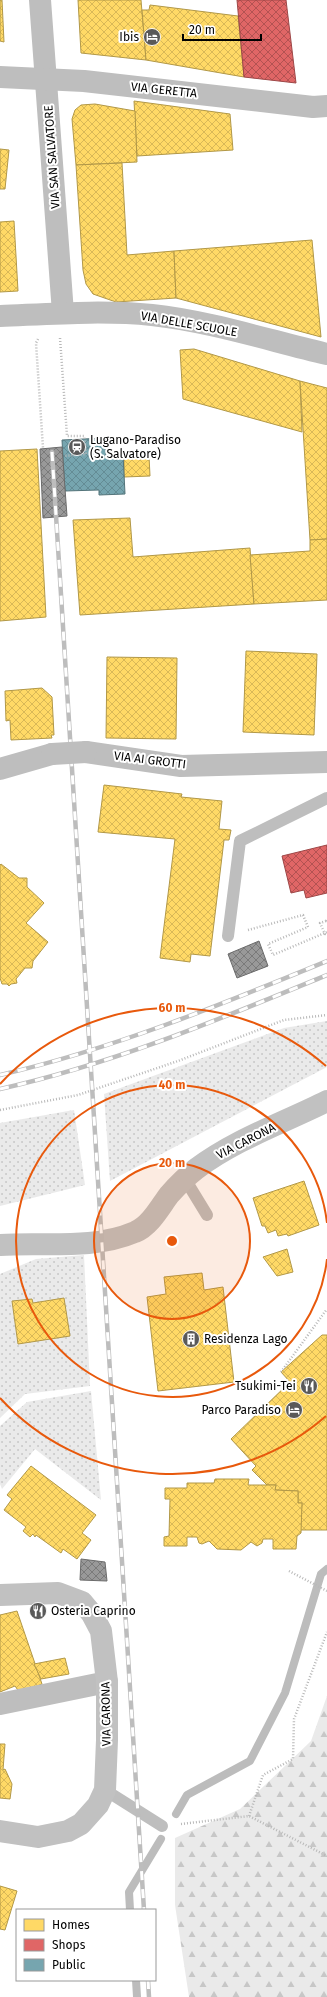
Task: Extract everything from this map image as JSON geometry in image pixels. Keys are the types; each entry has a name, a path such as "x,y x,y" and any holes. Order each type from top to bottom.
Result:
{"street":[{"name":"VIA SAN SALVATORE","path":"40,0 63,313"},
{"name":"VIA GERETTA","path":"0,77 47,81 84,81 313,107 327,106"},
{"name":"VIA DELLE SCUOLE","path":"0,316 63,313 153,315 200,324 327,354"},
{"name":"VIA AI GROTTI","path":"0,769 52,754 86,752 181,766 327,762"},
{"name":"VIA CARONA","path":"0,1245 95,1242 118,1238 137,1231 148,1222 171,1193 185,1179 228,1147 327,1101"},
{"name":"VIA CARONA","path":"0,1595 58,1593 82,1602 92,1614 101,1631 107,1682 107,1766 105,1790 98,1806 81,1824 68,1830 38,1837 0,1832"},
{"path":"0,1704 107,1682"}],"lane":[{"path":"228,936 240,841 327,798"},
{"path":"185,1179 207,1215"},
{"path":"105,1790 162,1826"}],"path":[{"path":"63,313 59,342 68,436 84,436 86,454 64,456"},
{"path":"38,337 36,343 43,448"},
{"path":"228,936 304,915 308,927 268,944 273,954 327,933 326,934 320,923 326,921"},
{"path":"0,1110 78,1095 178,1061 284,1020 327,1015"},
{"path":"282,1372 327,1309"},
{"path":"289,1571 327,1591"},
{"path":"249,1816 263,1775 293,1759 294,1719 327,1632"},
{"path":"162,1826 249,1816 327,1856"}],"green space":[{"path":"327,1021 327,1067 110,1181 104,1094 284,1028"},
{"path":"74,1110 85,1185 0,1206 0,1123"},
{"path":"84,1255 90,1386 25,1394 0,1418 0,1274 36,1259"},
{"path":"91,1391 101,1500 35,1449 2,1489 0,1484 0,1426 27,1402"},
{"path":"327,1696 327,1997 189,1997 175,1905 175,1838 240,1809 311,1741"}],"building: Homes":[{"path":"0,0 2,0 4,42 0,41"},
{"path":"78,0 141,0 146,60 81,53"},
{"path":"150,5 238,16 244,77 146,60 142,10 149,10"},
{"path":"134,101 230,114 233,150 137,156"},
{"path":"95,104 135,111 137,162 76,165 72,119 75,110 81,105"},
{"path":"0,149 9,150 5,189 0,189"},
{"path":"122,163 127,255 174,251 176,298 116,302 93,294 86,284 83,270 76,165"},
{"path":"14,221 18,291 0,292 0,222"},
{"path":"312,240 321,337 176,298 174,251"},
{"path":"194,349 300,381 302,432 183,399 180,350"},
{"path":"300,381 327,388 327,539 310,540"},
{"path":"37,449 46,617 0,621 0,451"},
{"path":"149,456 150,476 124,477 124,457"},
{"path":"130,518 133,557 250,548 254,604 80,615 73,520"},
{"path":"327,539 327,600 254,604 250,555 310,551 310,540"},
{"path":"246,651 317,654 314,735 243,732"},
{"path":"107,657 177,658 176,739 106,738"},
{"path":"42,688 52,697 54,735 51,735 52,738 11,740 10,720 6,721 5,691"},
{"path":"104,785 182,794 181,797 222,801 219,829 231,830 229,840 224,840 210,956 191,954 190,962 160,958 175,839 98,832"},
{"path":"1,864 19,878 27,878 27,887 44,903 26,923 48,942 33,961 32,968 25,968 16,979 17,983 9,986 7,984 2,984 0,978"},
{"path":"304,1181 319,1225 288,1236 287,1234 278,1236 276,1230 268,1233 265,1226 262,1226 253,1198"},
{"path":"287,1249 293,1272 277,1276 263,1257"},
{"name":"Residenza Lago","path":"202,1273 204,1290 223,1287 234,1382 158,1391 147,1297 166,1294 164,1277"},
{"path":"64,1298 70,1336 18,1344 12,1301 32,1299 33,1303"},
{"name":"Parco Paradiso","path":"322,1335 327,1335 327,1530 300,1530 302,1503 298,1503 298,1491 275,1490 276,1485 267,1485 252,1470 256,1466 231,1439 290,1382 281,1372"},
{"path":"31,1466 96,1515 82,1533 91,1540 77,1559 63,1549 61,1553 36,1535 35,1537 33,1534 30,1537 23,1531 26,1527 4,1510 12,1499 7,1495"},
{"path":"215,1479 249,1479 248,1485 276,1485 275,1490 298,1491 298,1503 302,1503 301,1533 297,1536 296,1549 273,1549 273,1539 263,1539 262,1543 257,1546 251,1542 241,1550 217,1549 209,1541 202,1544 199,1543 197,1537 187,1537 187,1546 164,1546 164,1537 169,1536 170,1499 165,1499 165,1488 187,1488 187,1483 214,1483"},
{"path":"17,1611 42,1684 20,1693 15,1686 0,1692 0,1615"},
{"path":"65,1658 69,1674 41,1679 34,1664"},
{"path":"0,1744 5,1744 3,1770 5,1769 12,1784 10,1799 0,1798"},
{"path":"0,1886 17,1891 5,1930 0,1929"}],"building: Shops":[{"path":"237,0 286,0 296,83 244,77"},
{"path":"327,845 327,893 306,898 304,890 291,893 282,856"}],"building: Public":[{"path":"105,438 106,455 123,454 125,494 99,495 99,490 65,491 62,440"}],"building: Industry":[{"path":"62,447 67,516 43,518 40,449"},
{"path":"259,941 268,966 237,978 228,954"},
{"path":"81,1559 105,1562 107,1581 80,1580"}],"waterway":[{"path":"176,1814 187,1795 250,1761 285,1693 321,1574 327,1569"},
{"path":"130,1909 129,1892 161,1839"},
{"path":"136,1981 137,1997"}],"railway":[{"path":"52,452 144,1909"},
{"path":"0,1075 84,1052 166,1025 327,961"},
{"path":"0,1089 42,1079 125,1054 247,1008 327,975"},
{"path":"148,1981 149,1997"}],"place":[{"name":"Ibis","path":"152,37"},
{"name":"Lugano-Paradiso (S. Salvatore)","path":"77,447"},
{"name":"Residenza Lago","path":"191,1339"},
{"name":"Tsukimi-Tei","path":"309,1386"},
{"name":"Parco Paradiso","path":"294,1410"},
{"name":"Osteria Caprino","path":"38,1611"}]}
